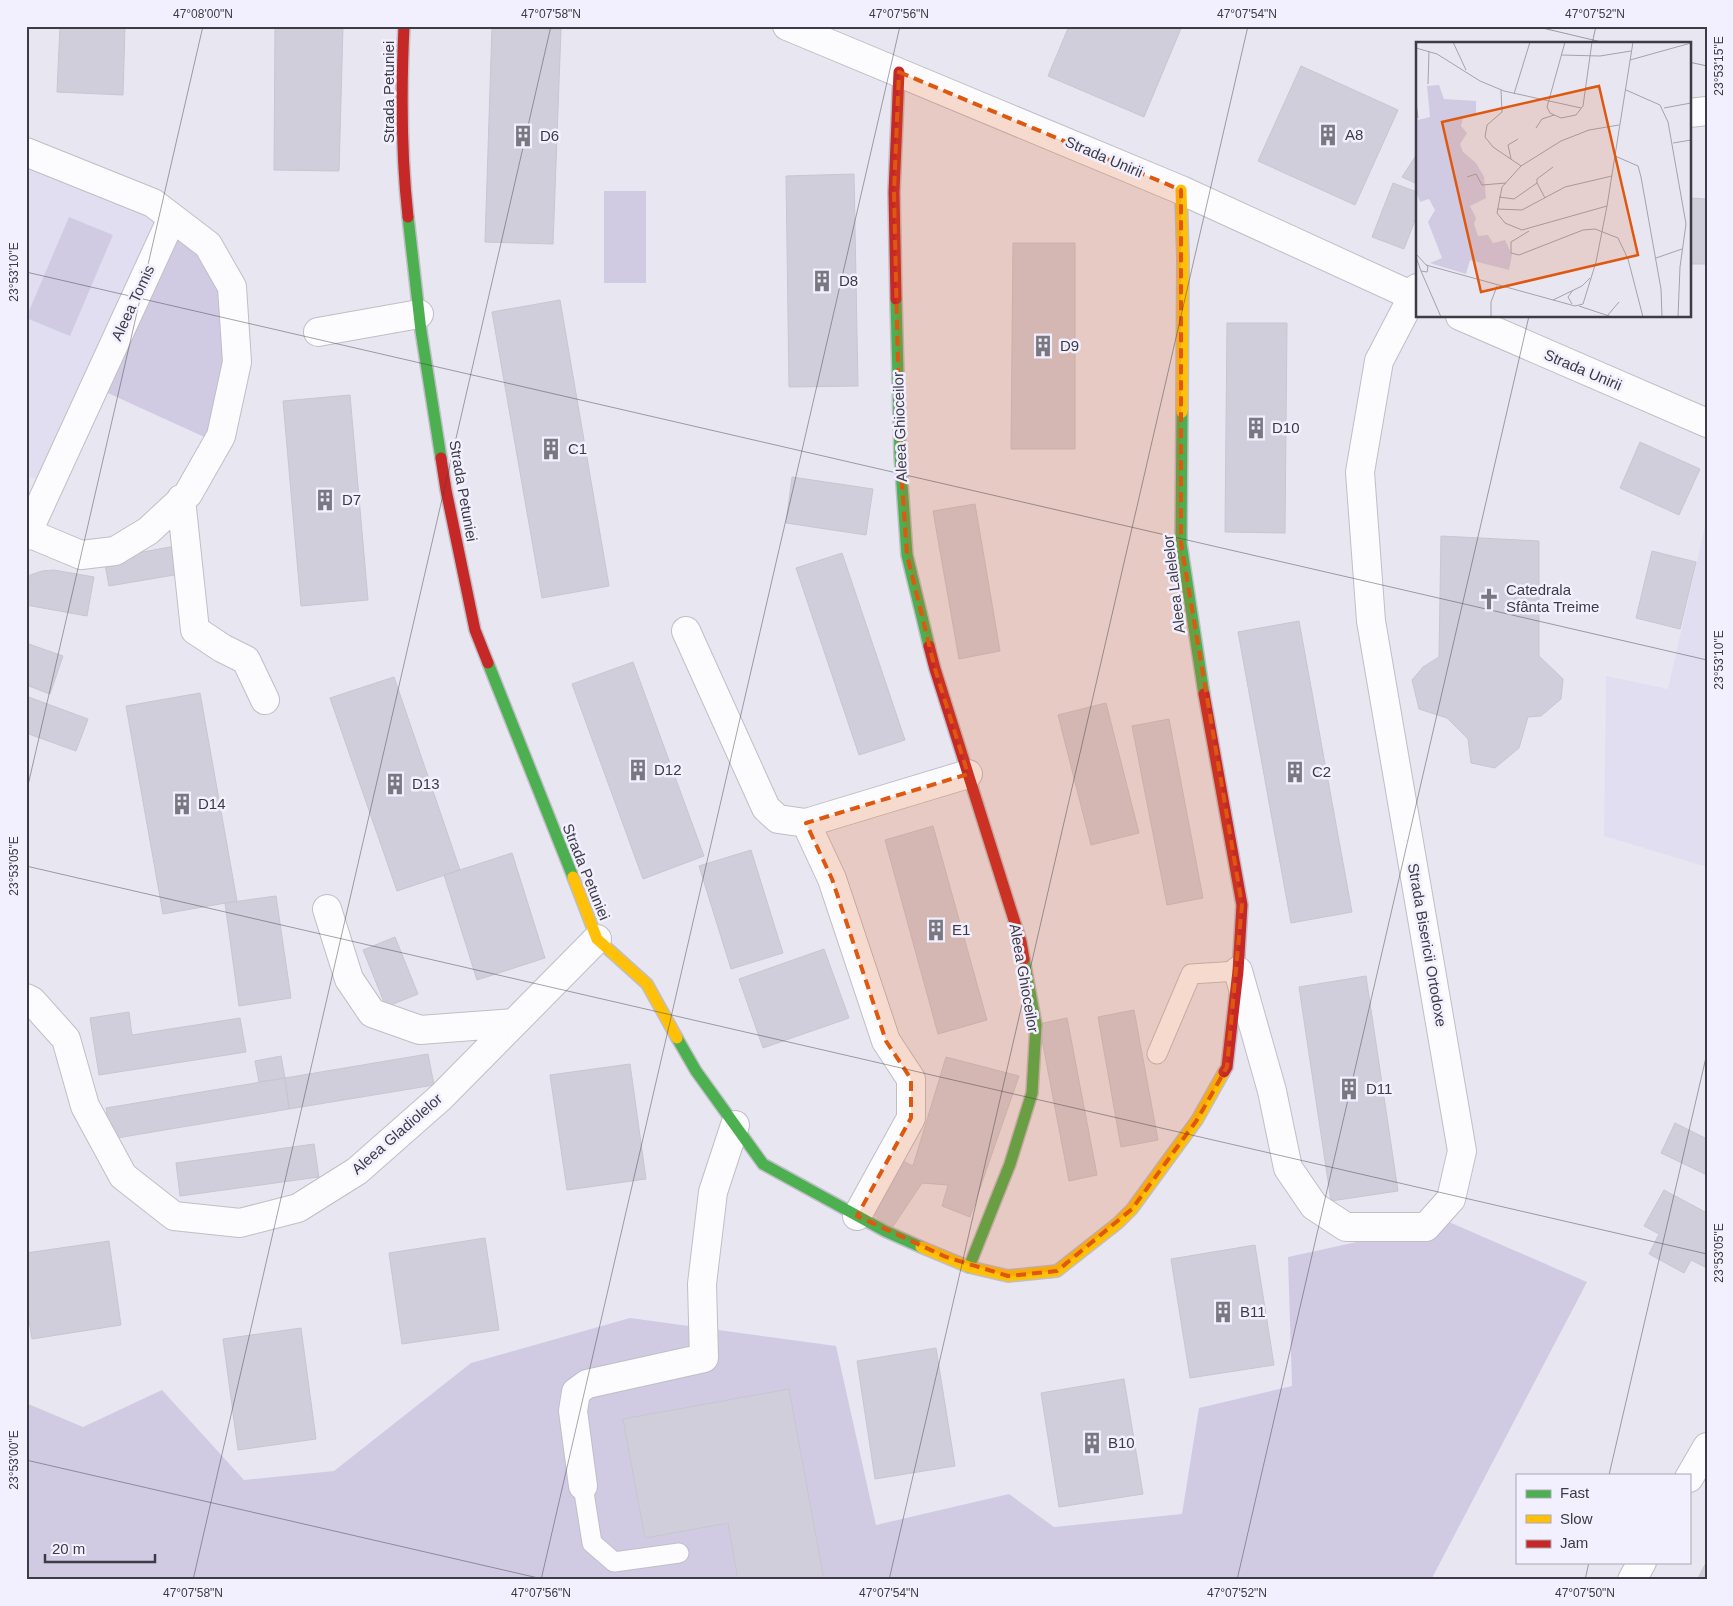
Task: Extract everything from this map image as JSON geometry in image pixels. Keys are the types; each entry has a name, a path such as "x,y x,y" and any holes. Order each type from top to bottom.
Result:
{"street":[{"name":"Strada Petuniei","path":"404,26 402,74 405,192 419,314 446,490 475,630 597,939"},
{"name":"Strada Unirii","path":"787,26 1181,190 1415,294"},
{"name":"Aleea Ghioceilor","path":"899,72 894,192 900,455 907,555 935,669 1021,942 1036,1026 1032,1093 1010,1164 968,1267"},
{"path":"1690,113 1707,110"},
{"path":"26,152 154,203 208,245 232,287 237,362 221,436 188,494 148,532 115,551 81,555 27,534"},
{"name":"Aleea Lalelelor","path":"1181,190 1183,259 1181,543 1200,671 1242,905 1238,971"},
{"name":"Aleea Tomis","path":"27,534 172,218"},
{"name":"Strada Bisericii Ortodoxe","path":"1238,971 1272,1091 1288,1168 1314,1206 1346,1227 1426,1227 1451,1199 1462,1151 1371,621 1360,472 1379,361 1415,294"},
{"path":"318,332 419,314"},
{"name":"Strada Unirii","path":"1465,318 1707,423"},
{"path":"182,499 195,630 222,648 246,660 265,700"},
{"path":"686,631 766,808 778,819 806,823 968,774"},
{"path":"806,823 832,879 886,1041 911,1079 912,1118 857,1216"},
{"path":"328,909 350,979 372,1013 420,1030 514,1023"},
{"path":"597,939 647,984 696,1071 764,1164 885,1231 968,1267 1008,1276 1056,1271 1118,1223 1132,1209 1197,1120 1227,1067 1238,971"},
{"name":"Aleea Gladiolelor","path":"26,998 32,1001 66,1039 85,1106 123,1176 174,1216 240,1223 298,1208 357,1171 441,1097 597,939"},
{"path":"583,1486 572,1410 576,1392 587,1384 704,1358 702,1284 713,1192 735,1125"},
{"path":"1690,1476 1707,1447"},
{"path":"1632,1580 1641,1564"}],"lane":[{"path":"1157,1054 1192,974 1238,971"},
{"path":"583,1486 592,1543 614,1562 679,1553"}],"highlighted area":[{"path":"899,72 1181,190 1181,543 1242,905 1227,1067 1197,1120 1132,1209 1057,1271 1008,1276 946,1257 857,1216 911,1118 911,1079 886,1041 832,879 806,823 968,774 935,669 907,555 900,455 894,192"}],"shaded area":[{"path":"26,159 165,222 43,481 26,476"},
{"path":"604,191 646,191 646,283 604,283"},
{"path":"69,217 113,235 70,336 26,318"},
{"path":"173,228 217,268 230,326 211,440 99,389"},
{"path":"1707,517 1707,867 1604,836 1606,676 1668,689"},
{"path":"1449,1222 1587,1282 1431,1580 26,1580 26,1403 83,1427 162,1390 244,1480 334,1471 471,1363 630,1318 836,1346 876,1525 1009,1494 1054,1527 1182,1514 1199,1408 1292,1386 1288,1257"}],"building":[{"path":"60,26 125,26 123,95 57,92"},
{"path":"275,26 343,26 339,171 274,170"},
{"path":"1069,26 1182,26 1144,117 1048,76"},
{"name":"D6","path":"492,27 561,29 553,244 485,242"},
{"name":"A8","path":"1301,66 1398,110 1355,205 1258,161"},
{"path":"1416,156 1416,184 1402,177"},
{"name":"D8","path":"854,174 858,386 789,387 786,176"},
{"path":"1393,183 1416,192 1416,218 1404,249 1372,237"},
{"path":"1690,198 1707,199 1707,264 1690,264"},
{"name":"D9","path":"1013,243 1075,243 1075,449 1011,449"},
{"name":"C1","path":"560,300 609,586 542,598 492,312"},
{"name":"D10","path":"1227,323 1287,323 1285,533 1225,532"},
{"name":"D7","path":"350,395 368,600 301,606 283,401"},
{"path":"1640,442 1700,469 1679,515 1620,488"},
{"path":"792,477 873,489 866,535 786,523"},
{"path":"975,504 1000,651 959,659 933,511"},
{"name":"Catedrala Sfânta Treime","path":"1441,536 1539,541 1539,656 1563,679 1561,699 1541,716 1528,717 1519,748 1495,768 1471,763 1468,739 1447,718 1419,709 1412,680 1423,667 1439,657"},
{"path":"181,545 186,573 109,586 104,559"},
{"path":"1652,551 1696,562 1680,629 1636,618"},
{"path":"842,553 905,740 859,755 796,568"},
{"path":"54,570 94,577 87,616 26,605 26,582 30,575"},
{"name":"C2","path":"1299,621 1352,912 1291,923 1238,632"},
{"path":"26,643 63,656 50,694 26,685"},
{"name":"D12","path":"633,662 704,856 643,879 572,684"},
{"name":"D13","path":"394,677 460,870 397,891 330,698"},
{"name":"D14","path":"200,693 237,901 163,914 126,706"},
{"path":"26,696 88,719 76,751 26,733"},
{"path":"1106,703 1139,833 1091,845 1058,715"},
{"path":"1169,719 1203,898 1167,905 1132,726"},
{"name":"E1","path":"933,826 987,1020 938,1034 885,840"},
{"path":"751,850 783,953 731,969 699,866"},
{"path":"512,853 545,958 477,980 444,875"},
{"path":"276,896 291,998 239,1006 225,903"},
{"path":"395,937 418,994 386,1007 363,950"},
{"path":"824,949 849,1018 763,1048 739,979"},
{"name":"D11","path":"1366,976 1398,1191 1331,1201 1299,987"},
{"path":"1134,1010 1158,1140 1121,1147 1098,1017"},
{"path":"129,1012 132,1035 240,1018 246,1052 99,1075 90,1018"},
{"path":"1067,1018 1097,1175 1069,1181 1039,1024"},
{"path":"428,1054 434,1085 289,1109 285,1078"},
{"path":"281,1056 285,1078 259,1082 255,1061"},
{"path":"946,1057 1019,1076 970,1217 942,1206 948,1185 922,1183 892,1228 870,1212 899,1159 913,1166"},
{"path":"630,1064 646,1179 567,1190 550,1075"},
{"path":"285,1078 289,1109 111,1139 106,1108"},
{"path":"1675,1123 1707,1139 1707,1175 1661,1153"},
{"path":"314,1144 319,1177 180,1196 176,1163"},
{"path":"1664,1190 1707,1213 1707,1268 1691,1260 1684,1273 1649,1254 1659,1234 1644,1226"},
{"path":"485,1238 499,1330 402,1344 389,1253"},
{"path":"109,1241 121,1325 32,1339 26,1303 26,1253"},
{"name":"B11","path":"1255,1245 1274,1365 1190,1378 1171,1259"},
{"path":"301,1328 316,1439 238,1450 223,1339"},
{"path":"936,1348 955,1466 875,1479 857,1361"},
{"name":"B10","path":"1124,1379 1143,1494 1059,1507 1041,1393"},
{"path":"789,1389 824,1580 738,1580 728,1523 645,1538 623,1419"},
{"path":"1707,1561 1707,1580 1697,1580"}],"traffic: fast":[{"path":"408,217 421,331 441,458"},
{"path":"896,299 900,455 907,555 929,646"},
{"path":"1182,412 1181,543 1204,694"},
{"path":"488,663 573,877"},
{"path":"969,1267 1010,1164 1032,1093 1036,1025 1024,959"},
{"path":"677,1038 696,1071 763,1164 885,1231 921,1247"}],"traffic: slow":[{"path":"1181,190 1183,259 1182,412"},
{"path":"573,877 597,939 647,984 677,1038"},
{"path":"921,1247 969,1267 1008,1276 1057,1271 1118,1223 1132,1209 1197,1120 1224,1072"}],"traffic: jam":[{"path":"404,26 402,122 408,217"},
{"path":"896,299 894,192 899,72"},
{"path":"441,458 475,630 488,663"},
{"path":"929,646 1021,942 1024,959"},
{"path":"1204,694 1242,905 1238,971 1227,1067 1224,1072"}],"place":[{"name":"A8","path":"1328,135"},
{"name":"D6","path":"523,136"},
{"name":"D8","path":"822,281"},
{"name":"D9","path":"1043,346"},
{"name":"D10","path":"1256,428"},
{"name":"C1","path":"551,449"},
{"name":"D7","path":"325,500"},
{"name":"Catedrala Sfânta Treime","path":"1489,599"},
{"name":"D12","path":"638,770"},
{"name":"C2","path":"1295,772"},
{"name":"D13","path":"395,784"},
{"name":"D14","path":"182,804"},
{"name":"E1","path":"936,930"},
{"name":"D11","path":"1349,1089"},
{"name":"B11","path":"1223,1312"},
{"name":"B10","path":"1092,1443"}]}
